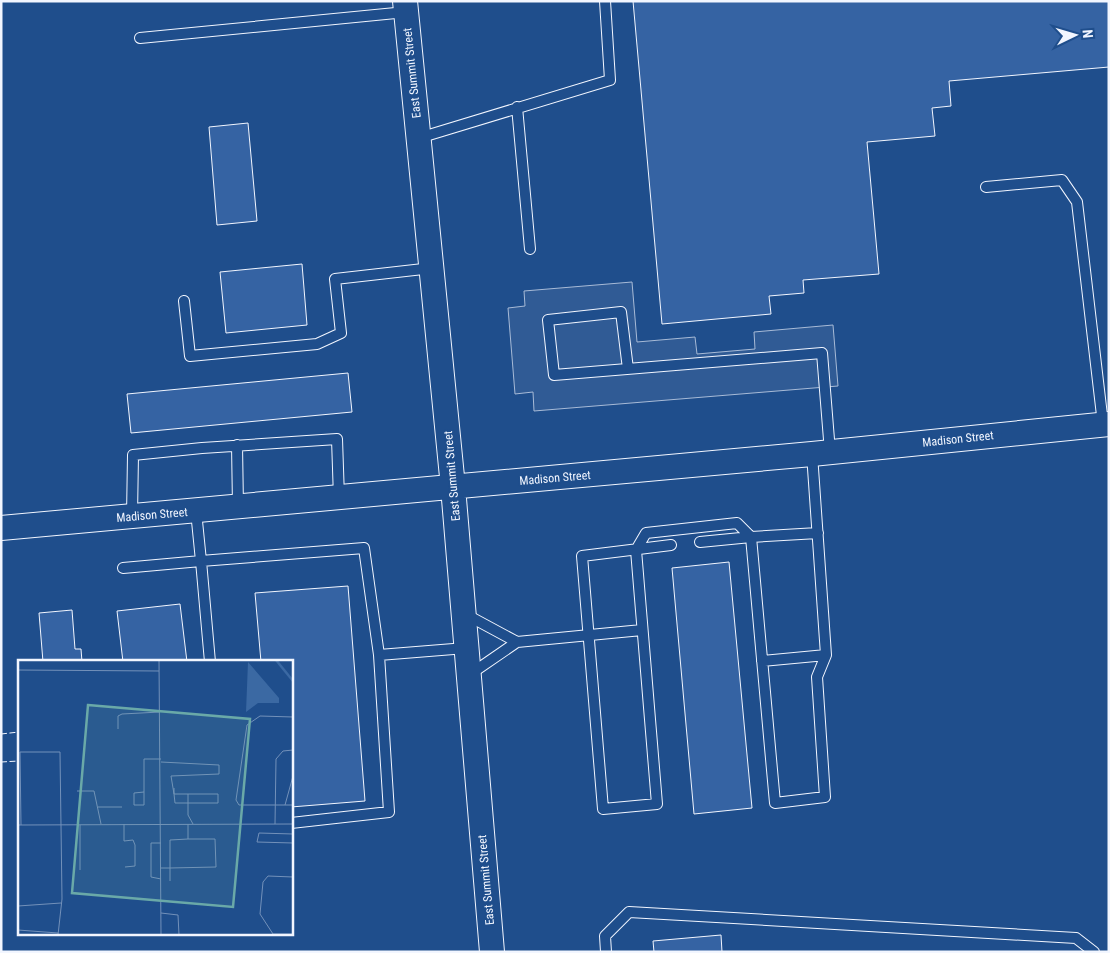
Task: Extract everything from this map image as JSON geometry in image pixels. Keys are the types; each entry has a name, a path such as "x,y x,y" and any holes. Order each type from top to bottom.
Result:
{"street":[{"name":"East Summit Street","path":"406,7 453,487 492,952"},
{"name":"Madison Street","path":"1,528 821,453 1106,424"}],"lane":[{"path":"419,138 610,80 605,1"},
{"path":"140,38 406,7"},
{"path":"517,107 530,249"},
{"path":"986,187 1062,180 1077,202 1106,424"},
{"path":"184,301 190,356 317,344 341,333 335,279 432,268"},
{"path":"628,369 621,312 548,320 554,375 628,369 822,353 818,533 826,655 817,677 825,796 775,803 751,537 737,523 646,533 636,550 657,804 603,809 582,556 636,550 671,546"},
{"path":"132,516 133,455 337,439 339,498"},
{"path":"237,446 238,507"},
{"path":"196,511 210,660"},
{"path":"700,542 818,533"},
{"path":"123,568 364,548 379,655 389,812 292,823"},
{"path":"464,614 517,642"},
{"path":"469,675 517,642 642,630"},
{"path":"379,655 467,648"},
{"path":"762,661 826,655"},
{"path":"606,952 605,936 630,912 1076,938 1094,952"}],"shaded area":[{"path":"632,282 637,342 695,337 697,354 755,349 754,332 833,325 838,386 534,411 533,392 515,394 508,308 525,306 524,291"}],"building":[{"path":"633,1 1109,1 1109,67 949,81 951,106 932,108 935,136 867,142 879,274 803,280 804,293 769,296 771,314 662,324"},
{"path":"248,123 257,221 217,225 209,127"},
{"path":"302,264 307,325 226,333 220,272"},
{"path":"348,373 352,412 131,433 127,394"},
{"path":"729,562 752,808 694,814 672,568"},
{"path":"348,586 365,801 292,807 292,660 261,660 255,593"},
{"path":"180,604 187,660 123,660 117,611"},
{"path":"72,610 75,649 81,649 82,660 43,660 39,613"},
{"path":"721,935 722,952 654,952 653,941"}],"fence":[{"path":"1,734 18,732"},
{"path":"1,762 18,761"}]}
